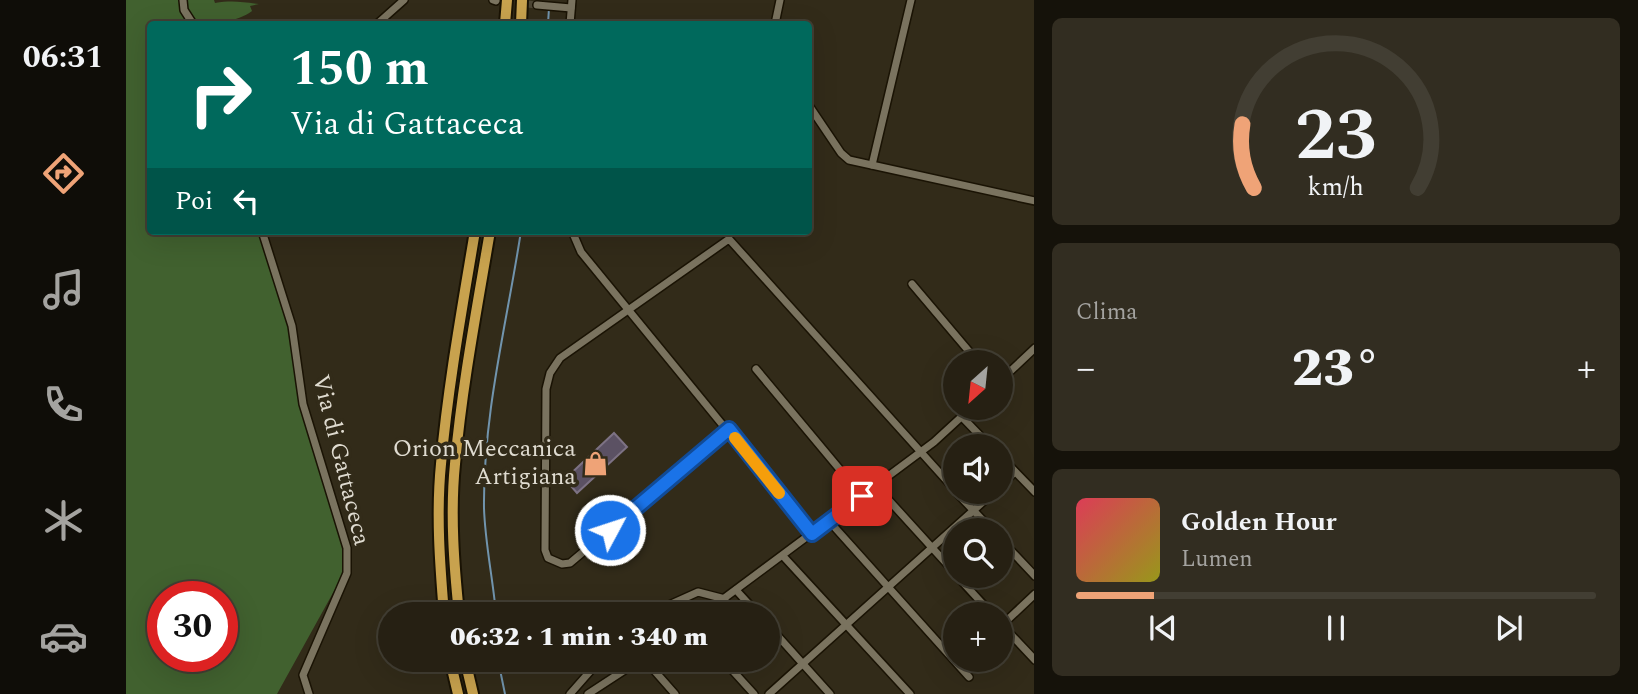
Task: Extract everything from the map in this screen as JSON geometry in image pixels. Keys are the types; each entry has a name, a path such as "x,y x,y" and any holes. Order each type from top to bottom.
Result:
{"highway":[{"path":"499,0 504,21"},
{"path":"521,21 522,0"},
{"path":"443,602 439,559 440,467 453,358 474,235"},
{"path":"458,602 454,560 455,466 468,361 489,235"},
{"path":"453,672 458,694"},
{"path":"468,672 473,694"}],"street":[{"path":"183,0 184,10 191,21"},
{"path":"380,21 404,0"},
{"path":"776,21 780,0"},
{"path":"872,165 911,0"},
{"path":"537,5 571,4"},
{"path":"812,110 844,156 852,161 1034,201"},
{"name":"Via di Gattaceca","path":"263,235 292,326 303,404 346,548 347,573 303,675 309,694"},
{"path":"574,235 581,252 729,429 812,534"},
{"path":"726,235 943,477"},
{"path":"729,239 560,358 548,380 545,550 548,558 562,565 570,563 729,429"},
{"path":"912,284 968,350"},
{"path":"1013,368 1034,348"},
{"path":"756,369 862,496"},
{"path":"720,602 920,453 958,420"},
{"path":"965,420 978,434"},
{"path":"1015,472 1034,492"},
{"path":"876,486 943,560"},
{"path":"968,504 981,518"},
{"path":"769,694 980,504"},
{"path":"829,521 969,677"},
{"path":"1013,553 1034,576"},
{"path":"783,556 910,694"},
{"path":"968,588 981,602"},
{"path":"736,590 747,602"},
{"path":"676,602 698,592 725,598"},
{"path":"1013,614 1034,594"},
{"path":"1013,636 1034,660"},
{"path":"780,638 830,694"},
{"path":"570,694 589,672"},
{"path":"587,694 599,691 625,672"},
{"path":"654,672 675,694"},
{"path":"734,672 754,694"}],"green space":[{"path":"126,0 180,0 190,21 147,21 147,235 262,235 293,342 294,366 345,549 344,573 277,694 126,694"},
{"path":"183,0 259,4 250,6 252,11 232,20 193,21"}],"building":[{"name":"Orion Meccanica Artigiana","path":"614,433 627,447 577,493 565,479"}],"waterway":[{"path":"548,21 549,8"},
{"path":"495,602 484,508 487,438 520,235"},
{"path":"500,672 505,694"}],"tunnel":[{"path":"496,1 537,5"}],"slow traffic":[{"path":"735,438 779,493"}],"place":[{"name":"Orion Meccanica Artigiana","path":"596,463"}],"route":[{"path":"610,530 729,429 812,534 862,496"}]}
